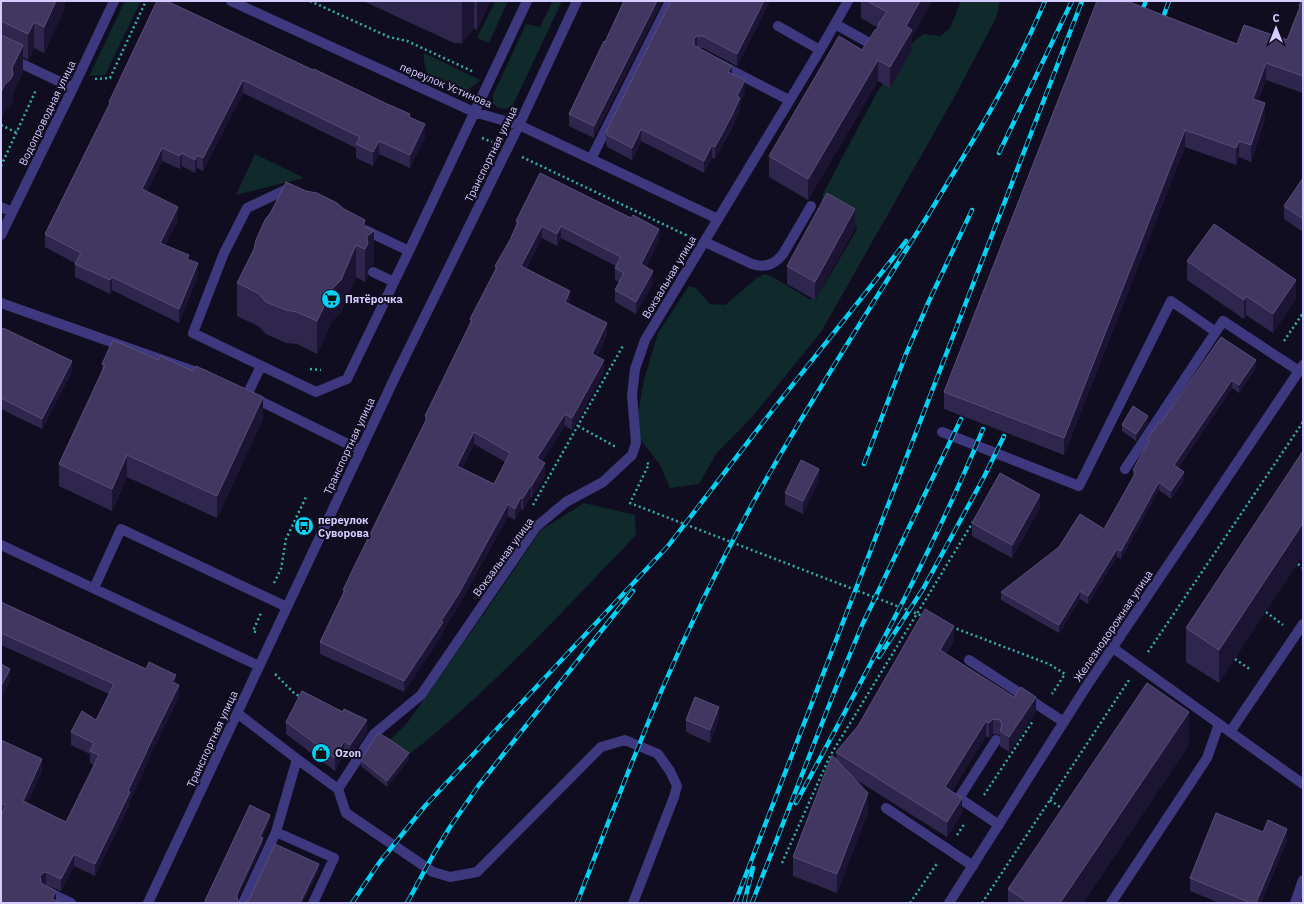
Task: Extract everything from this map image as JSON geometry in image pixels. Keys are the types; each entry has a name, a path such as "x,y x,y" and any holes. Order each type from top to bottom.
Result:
{"street":[{"name":"Водопроводная улица","path":"1,235 114,1"},
{"name":"переулок Устинова","path":"231,1 474,112 519,125 718,219"},
{"path":"409,251 283,190 246,208 224,253 193,333 316,392 347,379 409,251 527,1"},
{"name":"Транспортная улица","path":"148,903 360,450 519,125 577,1"},
{"path":"591,159 670,1"},
{"name":"Вокзальная улица","path":"338,789 374,734 421,695 536,527 566,502 603,482 632,455 636,443 632,395 636,369 645,340 848,1"},
{"path":"835,24 873,46"},
{"path":"778,26 820,50"},
{"path":"1,54 75,84"},
{"path":"714,61 789,100"},
{"path":"705,242 758,266 772,264 783,254 811,206"},
{"path":"1,207 12,212"},
{"path":"373,272 394,282"},
{"path":"942,432 1079,486 1171,301 1216,332"},
{"path":"1,303 212,378"},
{"path":"1125,469 1223,321 1275,355 1301,368"},
{"path":"261,366 244,393 360,450"},
{"name":"Железнодорожная улица","path":"949,903 1064,722 1301,368"},
{"path":"94,588 121,529 287,607"},
{"path":"1,545 259,666"},
{"path":"1230,732 1303,624"},
{"path":"1113,648 1303,784"},
{"path":"969,660 1064,722"},
{"path":"237,713 338,789 346,814 432,872 450,877 477,872 601,747 625,740 658,754 670,771 677,786 633,903"},
{"path":"1111,903 1208,758 1219,724"},
{"path":"996,740 959,798 999,825"},
{"path":"243,903 276,832 297,759"},
{"path":"886,808 973,866"},
{"path":"276,832 334,858 313,903"},
{"path":"1295,903 1303,880"},
{"path":"46,891 71,903"}],"path":[{"path":"75,84 110,78 146,1"},
{"path":"310,1 389,37 407,41 478,74"},
{"path":"1,166 17,133 36,87"},
{"path":"1,125 17,133"},
{"path":"465,130 686,236 682,242"},
{"path":"1275,355 1303,313"},
{"path":"627,339 578,426 649,464 630,503 924,617"},
{"path":"303,366 310,369 325,369"},
{"path":"782,863 830,756 974,520"},
{"path":"1298,564 1303,568"},
{"path":"947,625 1049,664 1065,674"},
{"path":"1050,800 1067,811"}],"green space":[{"path":"125,1 141,1 105,75 89,76"},
{"path":"495,1 508,1 489,43 477,38"},
{"path":"553,1 562,1 513,105 506,109 498,108 493,103 493,95 526,24 540,27"},
{"path":"961,1 1000,1 996,18 950,105 821,332 752,417 716,454 699,484 670,488 660,465 635,432 644,379 658,333 689,286 696,288 710,304 725,305 757,278 764,274 773,277 809,299 816,299 856,231 857,226 826,205 822,199 823,194 877,92 915,40 924,34 941,36 950,28"},
{"path":"424,53 480,80 471,88 462,90 452,88 441,83 433,79 427,72"},
{"path":"255,154 304,178 236,195"},
{"path":"584,503 635,515 636,535 550,625 491,683 461,711 397,764 381,749 408,722 541,530"}],"building":[{"path":"1,1 56,1 44,27 34,22 28,34 1,22"},
{"path":"157,1 167,1 410,114 409,117 425,124 410,155 379,141 373,152 356,144 360,137 243,80 203,158 197,155 195,160 182,153 180,156 162,148 142,189 178,207 160,243 189,255 187,259 198,263 179,309 112,277 110,280 75,264 81,253 45,234 110,103 109,102"},
{"path":"624,1 657,1 594,126 569,114"},
{"path":"671,1 764,1 737,54 703,36 697,36 694,39 694,45 732,66 728,72 745,80 737,96 740,98 731,117 715,147 712,145 704,161 641,129 632,148 607,135 608,133 606,132"},
{"path":"867,1 920,1 906,26 912,30 890,67 878,60 808,179 769,156 839,36 862,50 875,30 878,28 879,23 887,12"},
{"path":"1097,1 1127,1 1237,44 1244,25 1287,40 1301,1 1303,1 1303,76 1266,63 1253,99 1265,103 1251,145 1239,141 1236,148 1185,130 1064,438 944,392"},
{"path":"1,35 23,45 12,68 13,75 5,84 1,92"},
{"path":"540,173 631,218 633,215 659,229 641,264 653,271 636,302 615,290 624,273 615,268 621,257 561,226 557,234 542,226 521,266 570,291 565,302 607,323 592,354 604,360 572,418 565,414 537,458 545,463 532,485 523,498 521,497 515,509 508,504 458,595 441,621 443,622 404,681 320,642 345,590 343,590 427,418 425,416 472,320 470,319 497,267 495,266 510,240 518,222 516,221","holes":["474,432 510,453 494,484 457,466"]},
{"path":"1303,178 1303,219 1284,206"},
{"path":"286,182 306,191 317,193 337,203 344,209 365,220 363,226 374,231 367,236 368,243 365,249 356,245 341,280 333,288 317,321 297,312 286,310 266,302 258,293 237,283 254,249 256,240 265,220 271,212"},
{"path":"827,193 855,209 815,282 787,266"},
{"path":"1214,224 1296,280 1273,314 1246,296 1244,300 1187,261"},
{"path":"3,328 72,361 42,419 1,398 1,332"},
{"path":"1221,337 1256,360 1239,385 1232,380 1174,465 1184,472 1171,491 1159,482 1121,551 1117,549 1088,596 1080,591 1059,625 1001,592 1059,547 1080,514 1104,529 1136,472 1133,470 1149,441 1147,440 1159,422 1161,423"},
{"path":"113,340 158,360 160,356 193,371 196,366 263,397 217,496 127,455 112,489 59,464 105,365 102,364"},
{"path":"1133,406 1148,416 1136,434 1122,425"},
{"path":"1303,451 1303,523 1219,650 1186,628"},
{"path":"801,460 819,469 803,501 785,493"},
{"path":"1000,473 1040,495 1012,545 972,523"},
{"path":"1,602 146,669 149,662 176,675 172,682 179,685 95,864 74,854 61,879 46,872 40,876 41,883 56,891 52,899 61,903 1,903 1,815 6,805 1,803 1,740 42,759 23,801 66,822 99,755 90,751 94,743 71,732 82,711 96,720 114,684 1,633"},
{"path":"925,609 954,626 940,650 1014,697 1021,687 1036,697 1009,737 1000,731 1002,725 1000,720 993,719 989,723 986,721 945,787 962,798 947,822 836,752 858,726"},
{"path":"1,664 10,669 1,686"},
{"path":"1147,683 1189,712 1060,903 1029,903 1008,889"},
{"path":"302,691 343,712 344,709 367,720 350,745 344,741 335,758 286,722"},
{"path":"695,697 719,707 710,730 686,720"},
{"path":"378,733 409,753 387,781 361,760"},
{"path":"832,755 868,793 837,874 793,857"},
{"path":"250,805 270,815 260,837 263,838 237,894 238,901 243,903 204,903"},
{"path":"1216,813 1263,832 1268,820 1287,829 1256,903 1251,903 1190,878"},
{"path":"275,844 319,864 300,903 243,903 249,900"}],"railway":[{"path":"577,903 660,694 699,608 756,496 810,404 977,134 1020,55 1045,1"},
{"path":"999,153 1072,1"},
{"path":"735,903 1082,1"},
{"path":"1139,18 1146,1"},
{"path":"1160,26 1169,1"},
{"path":"864,464 906,354 972,210"},
{"path":"352,903 379,863 425,806 668,546 906,241"},
{"path":"752,903 835,690 863,623 961,419"},
{"path":"796,803 918,572 941,525 983,429"},
{"path":"879,657 923,589 984,477 1004,436"},
{"path":"407,903 450,827 479,785 633,591"},
{"path":"744,903 753,868"}],"place":[{"name":"Пятёрочка","path":"331,299"},
{"name":"переулок Суворова","path":"304,526"},
{"name":"Ozon","path":"321,753"}]}
